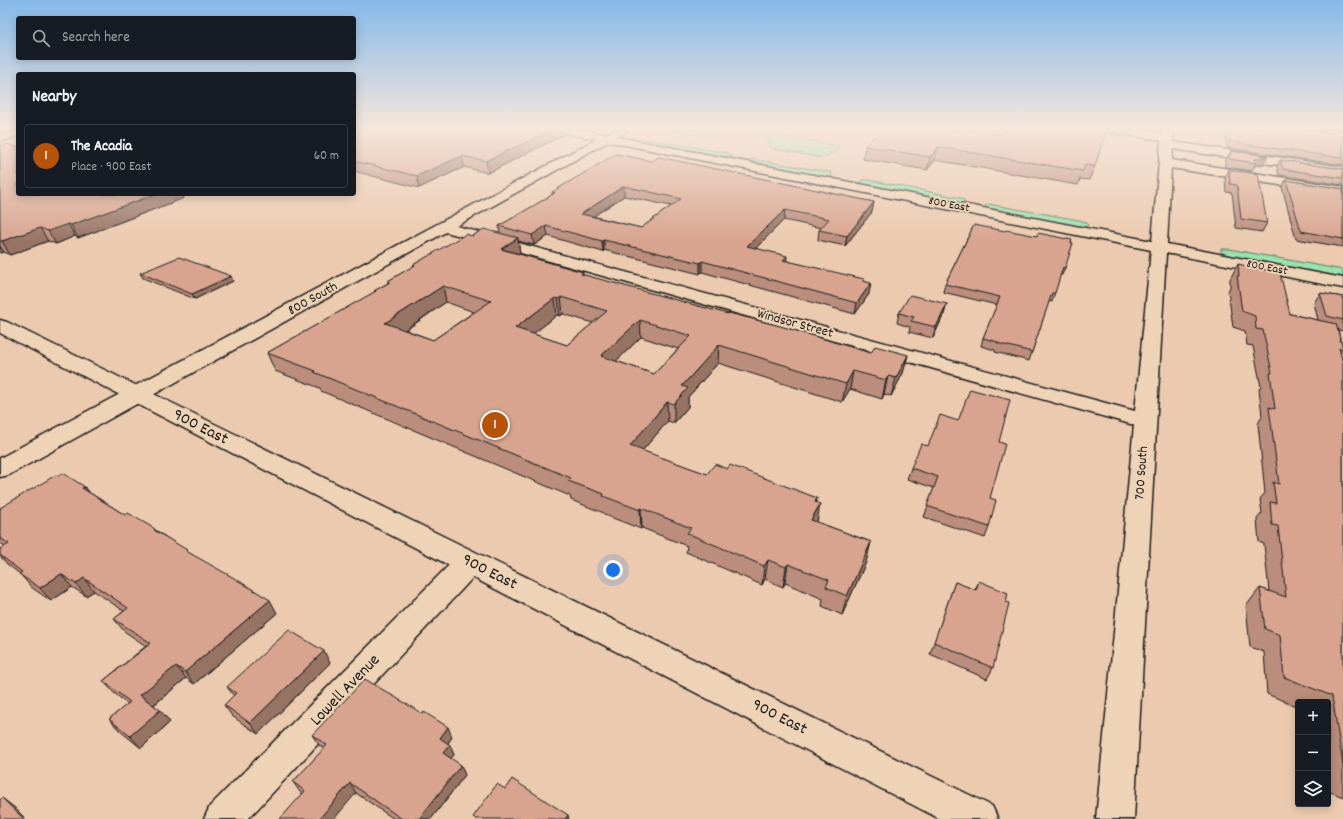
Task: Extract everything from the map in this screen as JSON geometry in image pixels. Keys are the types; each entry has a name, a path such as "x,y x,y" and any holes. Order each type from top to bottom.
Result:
{"street":[{"name":"800 South","path":"0,469 444,227 552,166"},
{"name":"800 East","path":"778,166 1160,240 1343,283"},
{"name":"700 South","path":"1115,819 1165,166"},
{"path":"1252,166 1343,191"},
{"path":"1313,166 1343,171"},
{"name":"Windsor Street","path":"444,227 1146,421"},
{"name":"800 East","path":"1160,240 1191,239"},
{"name":"900 East","path":"0,326 979,819"},
{"name":"Lowell Avenue","path":"223,819 469,563"}],"green space":[{"path":"765,166 794,166 829,172 832,174 832,176 827,178"},
{"path":"862,180 869,180 961,198 965,201 959,204 863,185 860,182"},
{"path":"988,204 1079,220 1086,222 1088,225 1083,228 988,209 985,206"},
{"path":"1221,249 1229,249 1343,270 1343,279 1229,256 1221,252"}],"building":[{"path":"0,166 16,166 16,196 151,196 71,225 68,224 48,231 40,228 0,241"},
{"path":"376,166 439,166 417,176"},
{"path":"595,166 703,166 874,202 847,236 819,230 829,219 785,210 747,246 787,256 783,260 864,279 863,281 871,283 857,303 702,261 700,263 604,240 602,241 546,226 532,235 499,226 555,193 552,192","holes":["624,186 681,199 641,228 581,214"]},
{"path":"1054,166 1085,166 1083,171"},
{"path":"1282,166 1324,166 1343,169 1343,178 1283,169"},
{"path":"1229,170 1258,174 1267,223 1241,219 1237,185 1230,184"},
{"path":"1286,180 1343,189 1343,239 1301,231"},
{"path":"974,225 1037,236 1038,233 1072,240 1071,243 1073,243 1065,268 1063,267 1055,293 1052,293 1032,352 983,338 1000,297 945,284"},
{"path":"484,229 518,238 501,249 583,272 581,274 728,314 780,326 871,353 875,346 908,355 896,378 888,376 886,380 853,371 846,384 719,345 682,386 688,388 674,404 667,402 630,446 707,474 715,464 727,469 730,465 817,498 815,502 820,504 811,520 871,542 847,596 826,587 829,580 788,564 786,567 768,560 764,566 687,533 691,528 641,508 640,510 603,496 604,494 568,481 571,478 314,372 316,371 267,353 376,291 374,291 415,265 413,265 466,234 472,236","holes":["443,286 491,301 433,340 385,323","561,297 607,311 567,345 515,328 555,298 558,299","640,320 691,336 654,374 601,356"]},
{"path":"179,257 231,276 192,294 140,273"},
{"path":"1238,264 1280,273 1290,314 1336,324 1343,349 1339,348 1343,363 1343,765 1332,696 1284,677 1280,635 1265,629 1260,588 1286,597 1278,526 1272,525 1270,502 1276,503 1273,482 1279,484 1269,407 1275,409 1270,373 1272,373 1263,330 1256,329 1255,316 1242,311 1237,276 1239,276"},
{"path":"1320,293 1343,297 1343,320 1327,316"},
{"path":"910,295 947,304 936,327 911,321 914,317 899,313"},
{"path":"970,389 1010,400 999,442 1005,444 990,498 996,500 989,527 927,506 938,477 911,468 921,444 928,446 940,415 958,421"},
{"path":"63,473 85,487 82,488 125,515 128,513 187,550 186,551 270,600 185,672 176,666 140,695 160,710 130,736 109,719 130,702 103,681 151,643 114,619 128,608 84,578 76,584 61,574 40,588 19,574 22,572 0,555 0,549 9,544 0,538 0,508 56,475 58,476"},
{"path":"979,581 1008,593 1006,602 1009,603 993,668 934,642 955,582 976,590"},
{"path":"289,630 324,651 250,723 224,705 236,693 227,687"},
{"path":"365,679 423,714 424,712 448,727 440,738 450,745 443,753 461,765 419,819 402,819 350,783 319,819 280,819 305,791 293,782 327,745 312,735"},
{"path":"512,779 568,815 565,819 476,819 473,817 497,784 505,789"},
{"path":"2,798 24,819 0,819 0,800"}],"place":[{"name":"The Acadia","path":"495,425"}]}
